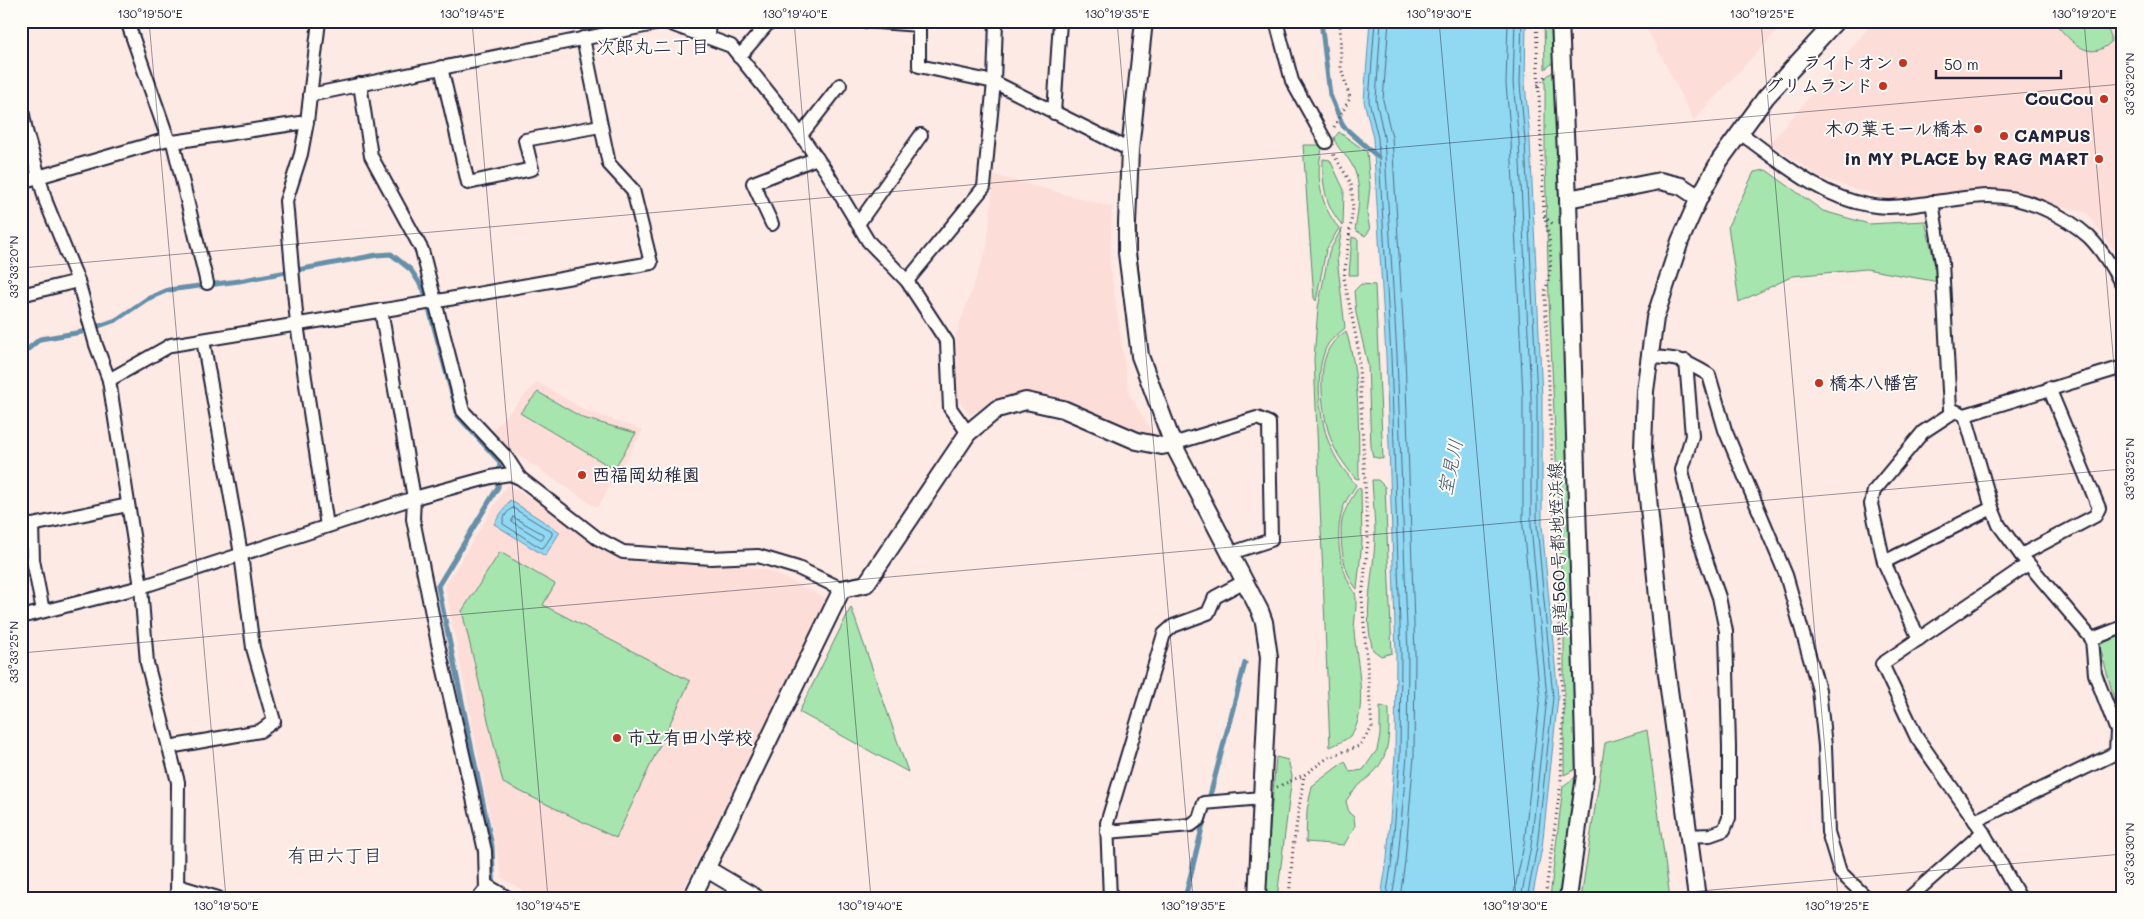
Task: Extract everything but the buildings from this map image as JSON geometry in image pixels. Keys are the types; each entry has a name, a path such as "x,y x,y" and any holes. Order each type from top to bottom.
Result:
{"street":[{"path":"126,21 170,141 207,282"},
{"path":"319,21 307,122 301,154 286,201 297,324 327,526"},
{"path":"707,21 709,36"},
{"path":"739,57 770,21"},
{"path":"865,21 919,23 919,66 994,82 1130,150"},
{"path":"907,281 984,187 994,82 996,21"},
{"path":"1054,113 1060,21"},
{"path":"1144,21 1130,150 1128,253 1140,356 1173,444 1245,581 1264,622 1269,650 1257,898"},
{"path":"1276,21 1292,81 1326,142"},
{"name":"県道560号都地姪浜線","path":"1560,21 1568,200 1585,775 1568,898"},
{"path":"1697,898 1662,637 1646,492 1643,448 1649,357 1655,318 1680,241 1699,198 1720,160 1766,97 1836,21"},
{"path":"310,95 664,22 709,36 730,46 801,135 868,241 907,281 948,342 950,408 968,433"},
{"path":"109,380 171,346 421,304 651,262 633,190 609,164 583,38"},
{"path":"441,67 468,183 532,169 525,140 600,126"},
{"path":"360,84 371,156 422,250 463,411 507,458 515,476 597,538 623,552 711,558 758,556 798,568 842,589 866,584 968,433 997,408 1026,401 1063,409 1138,442 1162,446 1257,418 1269,423 1270,540 1230,553"},
{"path":"801,135 840,85"},
{"path":"21,104 38,177 58,234 78,281 91,328 109,380 142,587 147,663 178,782 178,892 218,898"},
{"path":"21,182 170,141 307,122"},
{"path":"1740,133 1815,186 1832,195 1870,206 1893,207 1989,196 2020,201 2055,214 2072,224 2089,238 2104,256 2123,287"},
{"path":"858,224 921,135"},
{"path":"772,224 752,183 817,158"},
{"path":"1568,200 1660,182 1681,186 1699,198"},
{"path":"1932,202 1942,263 1950,409 1960,413 1999,525 2025,560 2092,639 2095,674 2117,730 2116,753 1975,821"},
{"path":"21,295 78,281"},
{"path":"381,310 414,498 413,519 438,644 485,851 486,889 479,898"},
{"path":"169,747 260,731 274,721 253,648 241,554 203,340"},
{"path":"1649,357 1675,358 1686,361 1709,375 1725,430 1786,575 1819,690 1825,746 1828,832 1840,872 1868,898"},
{"path":"1686,361 1692,436 1682,470 1696,529 1719,597 1726,631 1729,747 1729,818 1724,830 1710,835 1688,836"},
{"path":"1919,639 1884,562 1871,504 1874,491 1922,432 1960,413 2123,366"},
{"path":"2020,898 1983,832 1916,738 1882,664 1919,639 2025,560 2095,516 2099,508 2049,388"},
{"path":"21,617 142,587 414,498 491,477 515,476"},
{"path":"43,611 26,525 128,505"},
{"path":"1884,562 1992,508"},
{"path":"1110,898 1107,823 1164,634 1173,626 1208,613 1215,597 1245,581"},
{"path":"692,898 842,589"},
{"path":"2092,639 2123,627"},
{"path":"1107,832 1190,826 1199,819 1210,803 1262,794"},
{"path":"1909,898 1983,832"},
{"path":"707,869 756,898"},
{"path":"486,885 505,896"}],"path":[{"path":"1262,794 1304,775 1329,757 1359,746 1372,728 1362,598 1368,540 1358,347 1344,278 1353,199 1351,183 1326,142 1350,98 1341,68 1340,21"},
{"path":"1536,21 1544,215 1550,236 1550,276 1545,291 1563,711 1561,781 1545,898"},
{"path":"1289,898 1293,848 1304,775"}],"shaded area":[{"path":"1643,21 1786,21 1694,120"},
{"name":"木の葉モール橋本","path":"1874,21 2123,21 2123,263 2087,213 1993,189 1894,201 1821,178 1770,143"},
{"path":"994,175 1112,207 1110,264 1129,394 1155,436 1137,435 1088,410 1037,396 1014,396 991,402 970,415 958,400 956,334 987,247"},
{"name":"西福岡幼稚園","path":"537,382 585,410 643,430 597,508 499,442 490,433"},
{"name":"市立有田小学校","path":"507,485 550,509 587,539 621,561 708,566 737,564 772,572 828,599 679,898 536,898 502,878 445,586"}],"green space":[{"path":"1544,21 1551,21 1553,63 1545,69"},
{"path":"2059,21 2103,21 2111,36 2111,42 2096,51 2081,48 2056,24"},
{"path":"1556,69 1578,768 1564,775 1564,637 1549,299 1545,160 1545,78"},
{"path":"1339,132 1367,152 1370,187 1367,214 1370,230 1365,236 1355,230 1359,203 1358,185 1349,160 1335,141 1334,138"},
{"path":"1303,145 1323,145 1319,167 1320,188 1327,209 1339,228 1326,250 1316,301 1314,298"},
{"path":"1323,159 1330,160 1344,190 1343,226 1328,203 1323,178"},
{"path":"1766,170 1823,211 1869,224 1925,221 1939,282 1866,269 1793,276 1739,302 1728,226 1754,172"},
{"path":"1342,228 1337,258 1345,328 1328,344 1323,355 1319,382 1321,411 1327,439 1340,464 1356,485 1342,510 1339,542 1345,574 1356,597 1354,631 1361,700 1356,726 1350,736 1330,747 1314,359 1318,308 1329,252"},
{"path":"1352,237 1358,239 1358,275 1349,275"},
{"path":"1361,284 1375,285 1383,459 1373,457 1371,447 1368,365 1356,313 1354,291"},
{"path":"1346,331 1351,349 1356,386 1359,479 1355,478 1335,449 1327,426 1322,396 1323,366 1326,354 1333,342"},
{"path":"538,392 583,418 636,433 614,469 520,413"},
{"path":"1372,480 1378,480 1385,487 1392,653 1381,656 1373,650 1369,622 1375,538"},
{"path":"1358,488 1361,489 1362,542 1357,589 1345,566 1341,537 1343,516"},
{"path":"500,552 555,584 543,605 690,681 616,838 503,783 462,611"},
{"path":"851,607 908,772 799,712"},
{"path":"2123,629 2123,731 2099,644 2112,632"},
{"path":"1380,706 1389,708 1388,742 1380,765 1346,801 1349,813 1354,817 1355,826 1344,845 1306,842 1307,810 1312,786 1345,761 1350,772 1363,770 1377,750 1380,735"},
{"path":"1647,730 1670,898 1581,898 1605,743"},
{"path":"1276,757 1288,760 1292,776 1277,898 1264,898"},
{"path":"1577,776 1559,898 1550,898 1563,786"}],"water":[{"name":"室見川","path":"1370,21 1526,21 1525,83 1530,140 1542,397 1542,525 1558,697 1542,848 1532,898 1381,898 1387,859 1395,755 1396,655 1386,356 1373,138 1364,101"},
{"path":"510,500 560,532 545,556 494,524"}],"waterway":[{"path":"1321,21 1330,95 1343,126 1378,157"},
{"path":"21,355 40,339 82,332 116,320 147,299 168,290 239,281 377,255 391,254 411,270 424,290 458,416 500,462 498,487 438,586 492,846 494,898"},
{"path":"1208,803 1245,663"},
{"path":"1185,898 1205,816"}],"place":[{"name":"ライトオン","path":"1903,63"},
{"name":"グリムランド","path":"1883,86"},
{"name":"CouCou","path":"2104,99"},
{"name":"木の葉モール橋本","path":"1978,129"},
{"name":"CAMPUS","path":"2004,136"},
{"name":"in MY PLACE by RAG MART","path":"2099,159"},
{"name":"橋本八幡宮","path":"1819,383"},
{"name":"西福岡幼稚園","path":"582,475"},
{"name":"市立有田小学校","path":"617,738"}],"district":[{"name":"次郎丸二丁目","path":"653,46"},
{"name":"有田六丁目","path":"335,855"}]}
